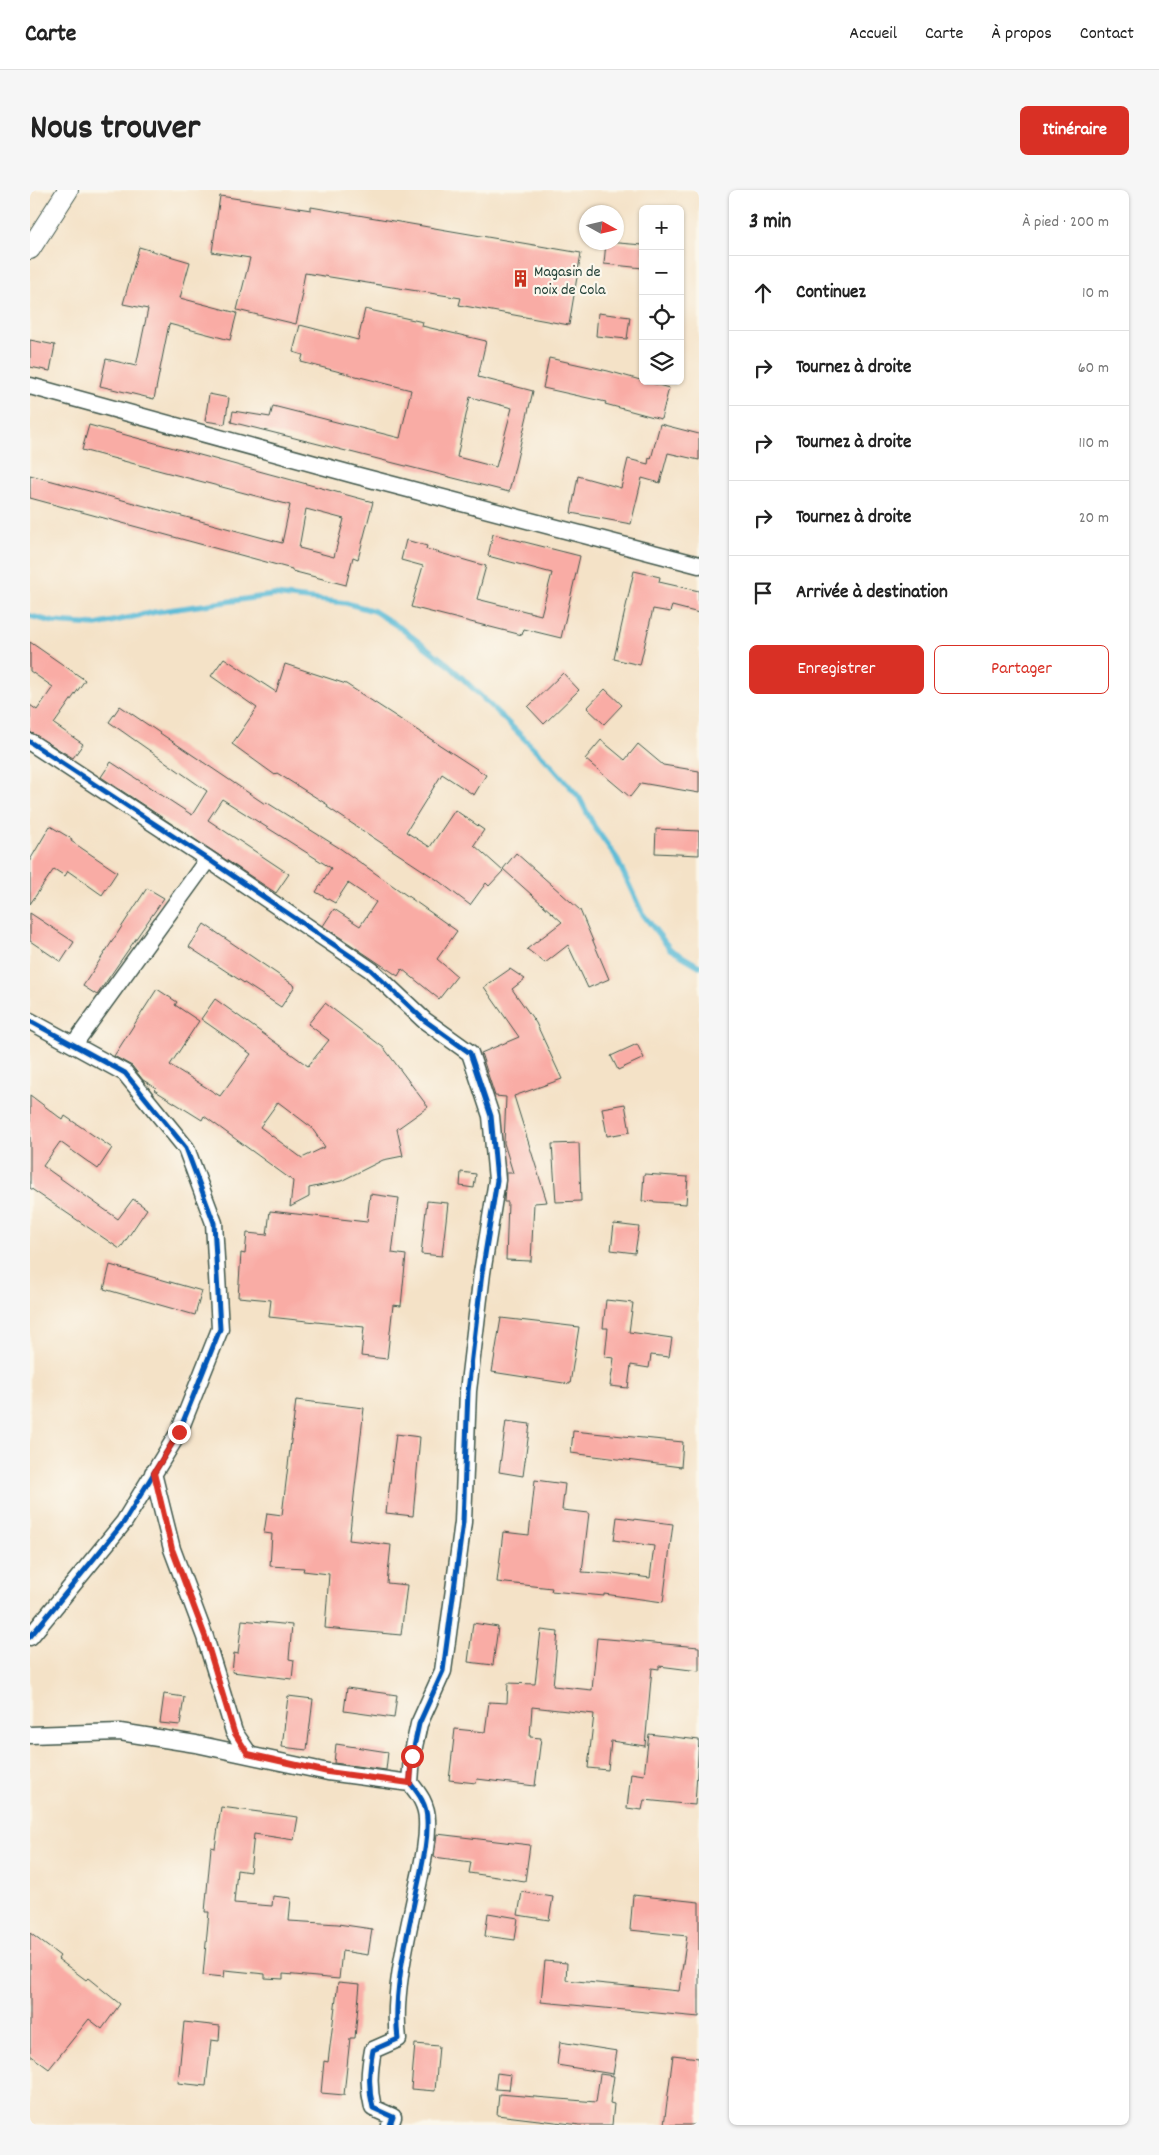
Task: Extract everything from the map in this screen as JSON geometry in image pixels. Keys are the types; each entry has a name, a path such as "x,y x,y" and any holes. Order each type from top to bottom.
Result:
{"street":[{"path":"30,249 68,190"},
{"path":"30,386 355,475 699,565"},
{"path":"30,742 208,859 371,970 424,1020 470,1053 491,1116 497,1180 482,1272 468,1391 463,1522 443,1671 419,1724 412,1756 410,1783"},
{"path":"74,1044 208,859"},
{"path":"30,1021 126,1073 186,1148 214,1222 220,1329 179,1432 124,1522 30,1637"},
{"path":"154,1473 172,1549 205,1636 234,1732 248,1754"},
{"path":"30,1735 120,1732 248,1754 328,1772 410,1783 423,1799 427,1818 426,1844 408,1933 395,2016 398,2039 373,2050 369,2070 368,2088 373,2108 393,2118 390,2125"}],"building":[{"path":"220,196 311,210 311,207 581,253 569,325 459,305 461,298 305,273 301,294 303,294 296,324 237,310 250,258 212,252"},
{"path":"624,243 639,245 639,268 604,264 605,250 624,250"},
{"path":"139,247 190,262 180,298 237,313 230,340 169,324 154,399 100,386 106,359 136,366 148,309 123,304"},
{"path":"365,309 423,322 422,326 486,341 478,377 533,391 509,492 231,422 233,411 270,417 273,406 400,438 411,390 301,362 303,355 293,352 300,325 358,340","holes":["470,397 512,408 496,467 457,457"]},
{"path":"598,313 630,317 627,339 596,336"},
{"path":"30,340 55,345 50,371 30,367"},
{"path":"549,358 639,380 639,385 658,385 669,388 661,419 605,404 606,402 543,388"},
{"path":"209,394 229,398 225,424 205,421"},
{"path":"660,424 699,434 699,460 668,453 660,483 642,478 631,524 571,513 578,476 621,488 628,459 648,464"},
{"path":"89,425 373,502 358,559 353,557 346,585 30,498 30,475 282,543 290,505 82,450","holes":["306,509 344,519 334,557 299,548"]},
{"path":"493,534 580,556 561,638 524,629 522,635 411,607 423,566 401,560 406,540 427,546 426,549 486,566 477,599 541,615 552,573 488,556"},
{"path":"634,571 660,577 659,582 699,591 699,613 672,606 670,612 653,609 640,665 614,659"},
{"path":"30,642 85,680 54,724 83,744 73,758 30,732 30,705 37,710 53,687 30,671"},
{"path":"224,658 276,692 285,664 346,684 486,775 474,795 442,774 406,832 430,847 455,810 484,830 474,845 503,871 489,886 486,883 470,905 436,879 327,807 328,805 277,773 275,775 232,744 257,708 211,676"},
{"path":"563,673 579,690 544,724 528,707"},
{"path":"605,689 622,705 604,724 587,708"},
{"path":"120,706 265,804 266,802 341,849 457,931 437,959 457,976 439,999 402,969 398,976 323,926 334,909 360,926 376,902 348,883 335,903 316,892 331,868 222,799 208,820 289,874 276,893 101,777 111,762 192,815 207,791 109,722"},
{"path":"601,740 625,760 638,744 663,765 699,771 699,793 641,783 630,797 585,759"},
{"path":"50,826 72,839 71,841 117,872 102,895 68,871 65,876 54,869 30,904 30,860"},
{"path":"656,829 699,831 699,855 655,853"},
{"path":"516,853 580,910 609,979 588,988 568,945 545,963 527,949 562,922 503,869"},
{"path":"147,888 164,898 97,995 83,986"},
{"path":"30,913 74,942 61,962 30,941"},
{"path":"204,924 295,986 281,1007 189,947"},
{"path":"510,969 525,979 512,989 536,1023 562,1079 514,1096 547,1202 534,1203 531,1261 506,1260 508,1202 504,1202 506,1173 513,1173 504,1143 506,1097 495,1096 481,1053 519,1037 484,987"},
{"path":"157,989 177,1002 175,1005 199,1021 170,1065 220,1096 251,1054 201,1019 215,999 308,1066 329,1040 308,1024 325,1003 384,1048 428,1107 397,1129 403,1156 383,1160 341,1181 309,1188 309,1197 290,1207 293,1181 204,1116 202,1120 154,1090 156,1088 143,1080 132,1066 114,1056","holes":["278,1102 311,1127 325,1147 302,1158 260,1127"]},
{"path":"637,1044 644,1058 618,1070 611,1056"},
{"path":"30,1095 63,1120 65,1116 112,1148 98,1169 60,1142 43,1166 118,1219 133,1199 147,1209 120,1249 30,1188"},
{"path":"625,1104 630,1132 607,1136 602,1108"},
{"path":"579,1143 581,1201 556,1202 552,1144"},
{"path":"461,1172 476,1174 474,1188 460,1186"},
{"path":"644,1174 688,1177 686,1204 642,1201"},
{"path":"370,1194 399,1198 392,1253 406,1255 401,1306 393,1305 387,1359 361,1356 364,1327 269,1317 271,1300 238,1297 241,1253 245,1254 247,1233 267,1235 270,1211 367,1222"},
{"path":"427,1201 448,1203 442,1256 421,1254"},
{"path":"614,1224 639,1227 635,1253 611,1250"},
{"path":"110,1265 202,1291 195,1315 104,1289"},
{"path":"606,1300 633,1303 629,1332 672,1338 669,1357 651,1355 649,1368 631,1365 628,1388 610,1386 614,1358 605,1357 608,1328 603,1328"},
{"path":"501,1318 579,1327 570,1384 492,1372"},
{"path":"296,1400 364,1408 349,1540 391,1545 387,1583 407,1585 401,1635 325,1628 329,1574 303,1571 304,1568 270,1566 272,1534 264,1533 267,1513 282,1515"},
{"path":"506,1421 530,1424 523,1476 499,1472"},
{"path":"573,1431 683,1442 681,1467 571,1453"},
{"path":"396,1434 420,1437 413,1516 386,1513"},
{"path":"535,1480 565,1484 562,1510 589,1513 582,1572 613,1573 650,1578 654,1546 614,1540 617,1517 673,1524 663,1602 604,1594 604,1596 551,1591 552,1588 497,1582 503,1532 529,1535"},
{"path":"242,1620 292,1625 289,1659 294,1660 292,1679 232,1672 234,1653 238,1654"},
{"path":"473,1623 498,1627 493,1665 468,1662"},
{"path":"541,1630 558,1632 553,1686 592,1690 597,1638 699,1647 699,1671 659,1666 659,1669 652,1668 645,1746 611,1741 608,1770 588,1768 594,1714 532,1707 530,1737 541,1738 535,1786 477,1779 476,1783 449,1780 455,1729 485,1732 489,1702 507,1703 508,1683 535,1684"},
{"path":"347,1688 397,1695 394,1718 344,1711"},
{"path":"164,1694 184,1697 180,1725 160,1723"},
{"path":"288,1696 313,1699 307,1750 282,1747"},
{"path":"649,1734 699,1740 695,1805 644,1800 642,1810 627,1808 631,1773 644,1775"},
{"path":"336,1744 388,1752 386,1770 334,1763"},
{"path":"221,1807 298,1817 294,1840 254,1834 250,1872 237,1870 234,1903 272,1906 273,1896 291,1898 289,1921 338,1924 372,1929 368,1955 342,1951 339,1979 283,1974 283,1979 265,1978 265,1974 225,1970 224,1977 203,1975 209,1912 205,1912 211,1847 215,1848"},
{"path":"437,1834 530,1845 525,1881 469,1873 471,1862 434,1857"},
{"path":"522,1892 553,1897 549,1920 518,1915"},
{"path":"633,1895 699,1902 699,2017 541,2002 545,1961 567,1963 566,1980 679,1991 687,1936 630,1930"},
{"path":"488,1913 518,1918 515,1940 485,1936"},
{"path":"30,1933 60,1956 58,1959 86,1980 88,1978 120,2004 102,2029 89,2019 49,2069 30,2055"},
{"path":"338,1982 360,1984 355,2038 350,2038 344,2095 321,2093 324,2061 328,2062"},
{"path":"184,2022 220,2026 219,2041 211,2040 206,2086 178,2083"},
{"path":"560,2042 617,2051 613,2074 557,2065"},
{"path":"415,2044 439,2046 435,2091 411,2089"},
{"path":"673,2055 699,2058 699,2125 664,2125"},
{"path":"497,2073 511,2075 509,2090 495,2089"},
{"path":"600,2074 614,2076 610,2103 614,2104 612,2125 580,2125 497,2115 499,2094 596,2102"}],"waterway":[{"path":"30,616 54,622 96,625 155,612 274,595 346,603 374,611 399,627 449,665 549,763 579,797 594,826 616,857 642,913 670,949 699,966"}],"cycle path":[{"path":"30,742 208,859 371,970 424,1020 470,1053 491,1116 497,1180 482,1273 468,1391 463,1522 443,1671 419,1724 412,1756 410,1783 426,1809 426,1843 399,1980 397,2001 398,2039 373,2050 371,2065 370,2086 373,2108 393,2117 390,2125"},
{"path":"30,1021 125,1073 186,1148 214,1223 220,1329 179,1432 124,1522 30,1637"}],"place":[{"name":"Magasin de noix de Cola","path":"520,279"}],"route":[{"path":"179,1432 154,1473 172,1549 205,1636 234,1732 248,1754 328,1772 410,1783 412,1756"}]}
